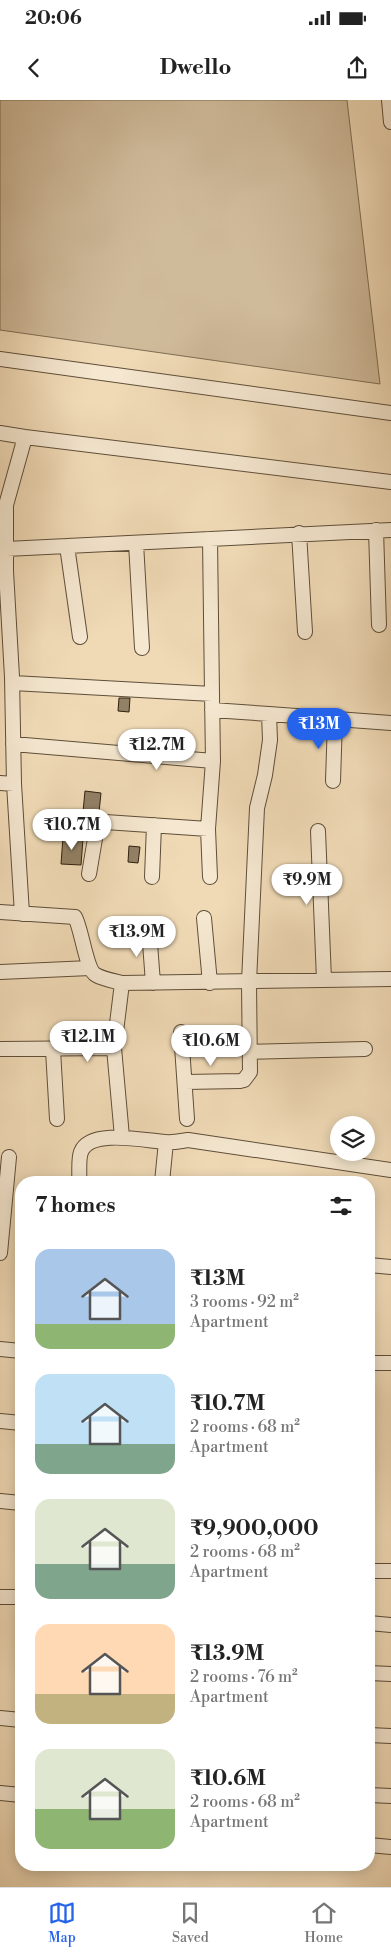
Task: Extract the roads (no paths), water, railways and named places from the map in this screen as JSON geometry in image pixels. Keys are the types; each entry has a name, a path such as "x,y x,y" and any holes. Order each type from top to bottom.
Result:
{"street":[{"path":"389,100 391,122"},
{"path":"0,359 391,413"},
{"path":"0,433 391,482"},
{"path":"22,914 7,784 13,744 3,571 6,549 6,504 25,437"},
{"path":"376,530 379,625"},
{"path":"6,549 391,530"},
{"path":"299,534 305,632"},
{"path":"210,539 213,761 208,829 210,877"},
{"path":"136,543 142,648"},
{"path":"67,546 80,637"},
{"path":"8,679 212,694"},
{"path":"212,710 391,723"},
{"path":"185,1082 244,1080 250,1072 249,982 257,808 265,776 270,740 269,714"},
{"path":"333,781 335,720"},
{"path":"13,744 213,761"},
{"path":"76,820 208,829"},
{"path":"89,874 98,821"},
{"path":"152,877 154,825"},
{"path":"318,831 324,980"},
{"path":"0,912 75,917 80,928 90,968 94,974 122,983 391,979"},
{"path":"204,918 210,983"},
{"path":"149,930 153,983"},
{"path":"0,972 90,968"},
{"path":"122,983 114,1048 122,1137"},
{"path":"181,1032 187,1119"},
{"path":"0,1049 114,1048"},
{"path":"249,1052 365,1049"},
{"path":"53,1050 58,1119"},
{"path":"79,1176 81,1152 84,1147 92,1141 122,1137 166,1142 188,1140 391,1170"},
{"path":"163,1176 166,1142"},
{"path":"0,1253 9,1157"},
{"path":"375,1266 391,1267"},
{"path":"0,1349 15,1350"},
{"path":"375,1363 391,1363"},
{"path":"0,1421 15,1422"},
{"path":"0,1501 15,1502"},
{"path":"375,1570 391,1571"},
{"path":"0,1596 15,1597"},
{"path":"375,1624 391,1625"},
{"path":"375,1673 391,1674"},
{"path":"0,1718 15,1719"},
{"path":"375,1735 391,1736"},
{"path":"0,1793 15,1794"},
{"path":"375,1795 391,1796"},
{"path":"375,1846 391,1847"}]}
